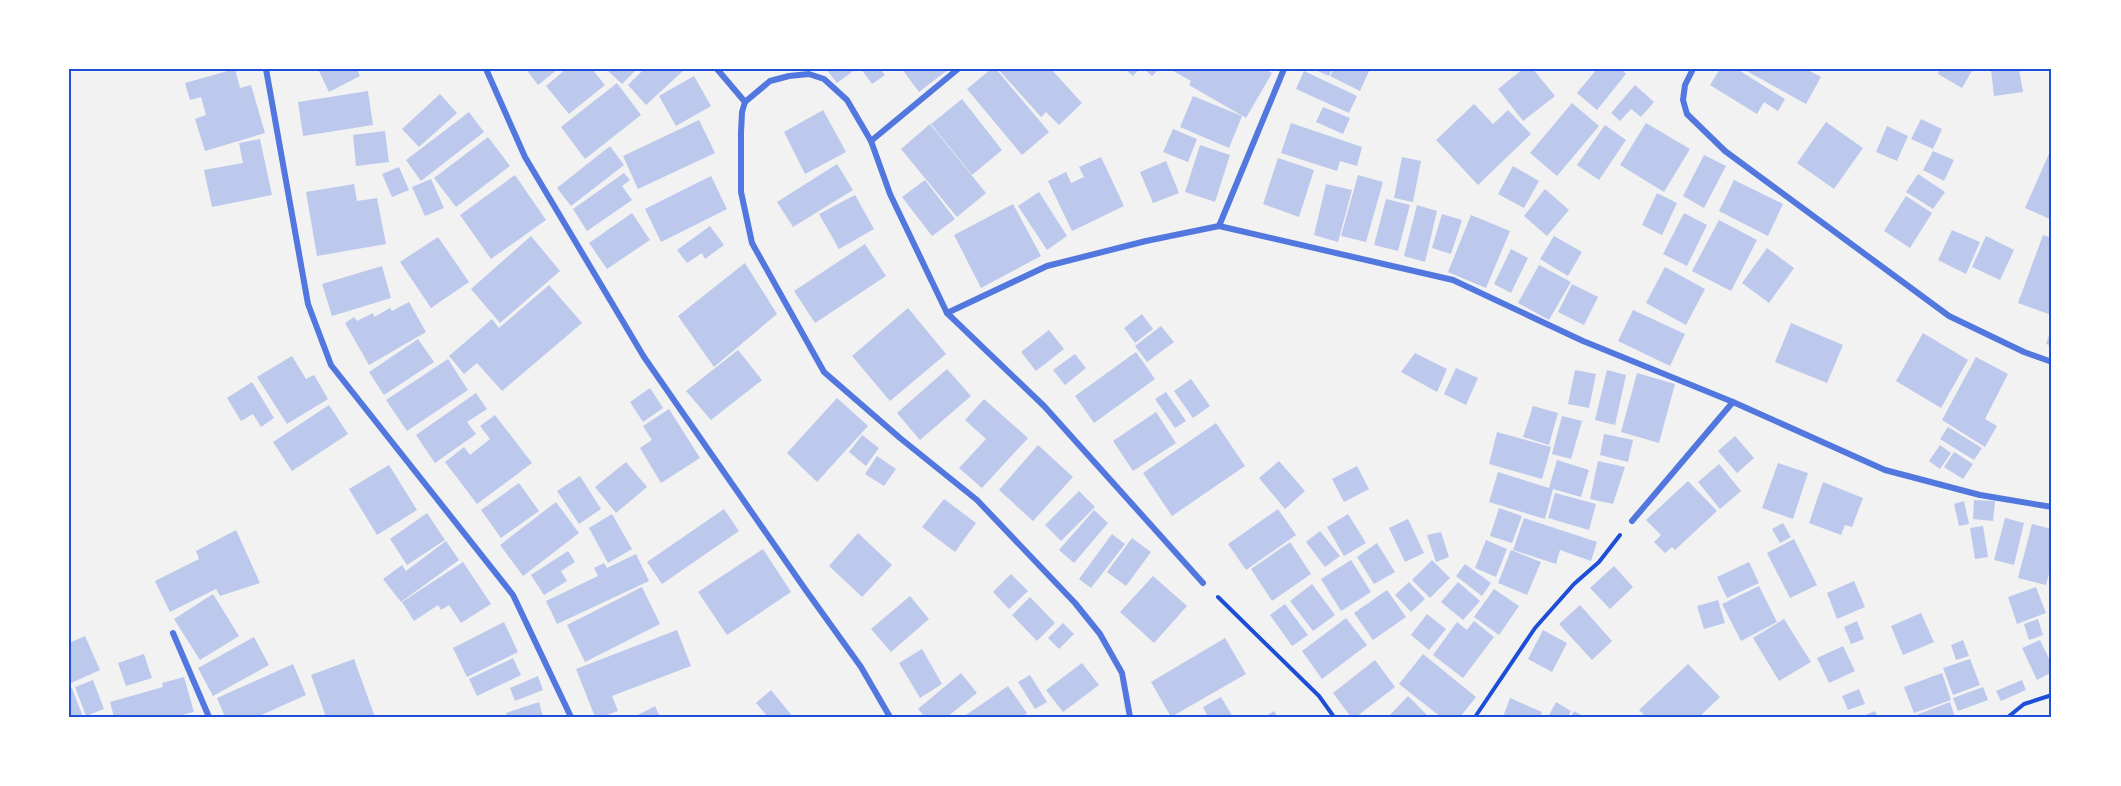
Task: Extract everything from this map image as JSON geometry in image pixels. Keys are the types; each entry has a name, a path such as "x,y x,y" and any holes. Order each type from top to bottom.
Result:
{"street":[{"path":"266,69 308,304 331,365 513,595 571,717"},
{"path":"486,69 525,157 644,357 861,667 890,717"},
{"path":"717,69 745,102"},
{"path":"871,141 958,69"},
{"path":"1219,226 1284,69"},
{"path":"1693,69 1685,85 1683,100 1687,114 1725,151 1949,316 2024,352 2052,362"},
{"path":"1130,717 1122,673 1100,634 1076,603 977,500 900,438 824,372 752,243 741,192 741,133 745,102 770,81 809,74 824,79 847,100 871,141 890,194 947,313 1044,406 1203,583"},
{"path":"947,313 1047,266 1146,241 1219,226 1453,280 1583,341 1733,402 1885,470 1980,495 2052,507"},
{"path":"1632,521 1733,402"},
{"path":"172,633 208,717"}],"path":[{"path":"1475,717 1535,628 1574,584 1599,562 1632,521"},
{"path":"1203,583 1319,696 1334,717"},
{"path":"2008,717 2024,704 2052,695"}],"building":[{"path":"235,69 240,88 251,85 265,133 205,151 195,119 206,115 201,97 190,100 185,83"},
{"path":"318,69 357,69 360,76 329,92"},
{"path":"526,69 558,69 538,85"},
{"path":"566,69 592,69 605,85 569,114 546,86"},
{"path":"606,69 637,69 622,84"},
{"path":"644,69 685,69 646,105 628,85"},
{"path":"826,69 856,69 837,83"},
{"path":"861,69 880,69 885,75 872,84"},
{"path":"902,69 949,69 919,92"},
{"path":"991,69 996,69 1049,132 1022,155 967,89"},
{"path":"998,69 1051,69 1082,103 1059,125 1046,112 1041,117"},
{"path":"1125,69 1139,69 1133,76"},
{"path":"1144,69 1159,69 1152,76"},
{"path":"1170,69 1264,69 1272,73 1246,118 1189,85 1191,81"},
{"path":"1313,69 1332,69 1329,76"},
{"path":"1334,69 1370,69 1360,91 1330,76"},
{"path":"1523,69 1533,69 1555,96 1523,121 1498,89"},
{"path":"1597,69 1621,69 1626,74 1597,110 1577,93"},
{"path":"1720,69 1737,69 1785,99 1778,111 1764,102 1757,114 1710,85"},
{"path":"1743,69 1806,69 1821,77 1806,104"},
{"path":"1940,69 1973,69 1962,88 1938,74"},
{"path":"2019,69 2023,92 1994,96 1991,70"},
{"path":"1304,71 1357,96 1349,113 1296,89"},
{"path":"694,76 711,106 676,126 659,96"},
{"path":"617,83 641,115 585,159 561,127"},
{"path":"1635,85 1654,102 1641,117 1631,109 1620,121 1611,113"},
{"path":"368,91 373,125 303,136 298,102"},
{"path":"440,94 457,113 419,147 402,129"},
{"path":"1193,96 1242,116 1229,148 1180,127"},
{"path":"962,99 1002,150 972,175 931,124"},
{"path":"1572,103 1599,126 1557,176 1530,153"},
{"path":"1474,104 1493,124 1508,110 1531,134 1478,185 1436,140"},
{"path":"1323,107 1350,118 1343,134 1316,122"},
{"path":"823,110 846,152 805,174 784,132"},
{"path":"469,112 484,132 421,181 406,160"},
{"path":"1921,119 1942,129 1933,149 1911,139"},
{"path":"699,120 715,153 638,189 623,156"},
{"path":"1826,122 1863,148 1834,189 1797,163"},
{"path":"1291,123 1362,147 1357,166 1340,161 1337,171 1281,153"},
{"path":"1646,123 1690,149 1664,192 1620,165"},
{"path":"930,124 986,193 957,217 901,149"},
{"path":"1605,125 1626,140 1599,180 1577,165"},
{"path":"1887,126 1908,136 1897,161 1876,152"},
{"path":"1173,129 1197,139 1188,162 1163,152"},
{"path":"385,131 389,162 356,166 353,135"},
{"path":"488,137 510,166 456,207 434,178"},
{"path":"260,139 272,195 212,207 204,170 243,163 239,143"},
{"path":"1200,145 1230,155 1215,202 1185,192"},
{"path":"610,146 624,165 571,206 557,188"},
{"path":"2052,147 2052,220 2025,208"},
{"path":"1933,151 1954,160 1944,181 1923,170"},
{"path":"1704,155 1726,166 1704,208 1683,196"},
{"path":"1101,157 1124,206 1072,231 1048,181 1066,172 1071,183 1084,177 1079,167"},
{"path":"1402,157 1421,161 1413,202 1394,198"},
{"path":"1278,158 1314,170 1299,217 1263,204"},
{"path":"1166,161 1179,193 1153,203 1140,172"},
{"path":"837,164 853,190 793,227 777,202"},
{"path":"1513,166 1539,181 1524,208 1498,194"},
{"path":"399,167 409,190 392,197 382,174"},
{"path":"624,173 630,180 622,186 632,200 587,231 573,209"},
{"path":"1918,174 1945,192 1933,209 1906,192"},
{"path":"515,175 546,220 491,259 460,215"},
{"path":"1358,175 1383,182 1366,242 1341,236"},
{"path":"711,176 727,209 661,242 645,209"},
{"path":"431,179 444,208 425,216 412,187"},
{"path":"925,180 955,219 932,236 902,197"},
{"path":"1734,180 1783,204 1768,236 1719,211"},
{"path":"354,184 357,201 377,198 386,244 317,256 306,192"},
{"path":"1326,184 1352,190 1338,242 1314,235"},
{"path":"1545,189 1569,210 1547,236 1524,216"},
{"path":"1039,192 1067,236 1047,250 1018,206"},
{"path":"1657,193 1677,203 1662,235 1642,225"},
{"path":"855,195 874,229 839,249 819,214"},
{"path":"1906,196 1932,213 1910,248 1884,231"},
{"path":"1386,199 1410,205 1398,251 1374,245"},
{"path":"1013,204 1041,256 981,288 954,235"},
{"path":"1417,205 1437,211 1425,262 1404,256"},
{"path":"632,213 650,240 607,269 589,243"},
{"path":"1684,213 1707,225 1687,266 1663,254"},
{"path":"1442,214 1462,220 1451,254 1432,248"},
{"path":"1471,215 1510,231 1486,288 1448,272"},
{"path":"1719,220 1757,240 1731,291 1692,271"},
{"path":"710,226 724,245 705,259 702,253 687,263 677,250"},
{"path":"1952,230 1980,242 1966,274 1938,260"},
{"path":"2043,235 2052,238 2051,315 2018,303"},
{"path":"531,236 560,271 500,323 471,289"},
{"path":"1554,236 1582,252 1568,276 1540,259"},
{"path":"1986,236 2014,250 2000,280 1972,267"},
{"path":"438,237 469,282 431,308 400,262"},
{"path":"865,244 886,276 815,323 794,291"},
{"path":"1767,248 1794,268 1769,303 1742,283"},
{"path":"1511,249 1528,258 1511,293 1494,284"},
{"path":"745,263 777,314 714,367 678,316"},
{"path":"1539,265 1571,282 1549,320 1518,303"},
{"path":"382,266 391,298 332,316 322,284"},
{"path":"1665,267 1705,289 1686,325 1646,303"},
{"path":"1572,284 1598,297 1584,325 1558,312"},
{"path":"549,285 582,323 502,391 477,363 464,374 449,356 492,319 499,328"},
{"path":"409,302 426,332 369,365 345,323 354,317 357,321 373,313 374,317 390,308 392,311"},
{"path":"908,308 946,354 890,401 852,356"},
{"path":"1633,310 1685,334 1670,366 1618,341"},
{"path":"1142,314 1153,329 1135,343 1124,328"},
{"path":"1791,323 1843,345 1827,383 1775,362"},
{"path":"1161,326 1174,342 1147,362 1135,346"},
{"path":"2052,327 2052,346 2046,344"},
{"path":"1049,330 1064,349 1036,371 1021,352"},
{"path":"1923,333 1968,360 1941,408 1896,381"},
{"path":"418,339 434,362 384,395 369,372"},
{"path":"738,350 762,380 711,420 686,391"},
{"path":"1136,352 1155,379 1094,423 1075,396"},
{"path":"1415,353 1447,369 1437,392 1401,372"},
{"path":"1075,354 1086,368 1065,385 1053,370"},
{"path":"292,356 306,379 314,375 328,399 287,424 257,377"},
{"path":"1976,357 2008,374 1985,419 1997,426 1985,447 1942,420"},
{"path":"448,359 468,390 407,431 386,400"},
{"path":"1456,368 1478,378 1466,405 1444,394"},
{"path":"947,369 971,396 920,440 897,413"},
{"path":"1575,370 1596,374 1589,408 1568,404"},
{"path":"1607,370 1626,375 1615,425 1595,420"},
{"path":"1637,373 1675,384 1659,443 1621,432"},
{"path":"1191,379 1210,406 1193,418 1174,391"},
{"path":"252,382 274,418 261,427 253,414 241,421 227,398"},
{"path":"650,388 663,408 643,422 630,402"},
{"path":"1166,392 1186,421 1175,428 1155,399"},
{"path":"476,393 487,409 467,422 476,434 435,463 416,435"},
{"path":"837,398 868,426 817,482 787,453"},
{"path":"984,399 1028,438 982,488 959,468 986,439 965,420"},
{"path":"329,405 348,434 292,471 273,442"},
{"path":"1533,406 1558,413 1549,445 1523,437"},
{"path":"669,409 700,458 661,483 640,448 652,440 643,426"},
{"path":"1156,412 1176,443 1133,471 1113,441"},
{"path":"495,415 532,463 477,504 445,462 464,447 470,455 490,439 480,426"},
{"path":"1562,416 1582,421 1571,459 1552,454"},
{"path":"1216,423 1245,466 1172,516 1143,473"},
{"path":"1948,427 1982,448 1974,460 1940,439"},
{"path":"1497,432 1551,447 1542,479 1489,464"},
{"path":"1604,434 1633,440 1628,462 1600,455"},
{"path":"862,435 879,448 866,466 849,452"},
{"path":"1735,436 1754,458 1737,473 1718,451"},
{"path":"1038,445 1073,477 1033,521 999,490"},
{"path":"1940,445 1951,453 1940,469 1929,461"},
{"path":"1954,452 1973,464 1963,479 1944,467"},
{"path":"877,456 896,469 884,486 865,474"},
{"path":"1557,460 1589,470 1581,497 1553,489 1545,519 1489,502 1498,472 1549,488"},
{"path":"1279,461 1305,491 1285,509 1259,478"},
{"path":"1598,461 1625,467 1613,504 1590,499"},
{"path":"626,462 647,487 616,513 595,487"},
{"path":"1778,463 1808,473 1793,519 1762,508"},
{"path":"1719,464 1741,491 1720,509 1698,482"},
{"path":"389,465 417,510 377,535 349,489"},
{"path":"1357,466 1369,489 1344,502 1332,479"},
{"path":"580,476 601,509 579,524 557,491"},
{"path":"1688,481 1717,511 1675,550 1672,547 1665,553 1654,542 1661,535 1646,520"},
{"path":"1823,482 1863,498 1852,527 1845,525 1841,535 1809,523"},
{"path":"519,483 539,511 501,538 481,510"},
{"path":"1079,491 1095,507 1061,541 1045,525"},
{"path":"1555,493 1596,504 1589,530 1548,518"},
{"path":"944,499 976,523 955,552 922,527"},
{"path":"1974,500 1995,501 1993,521 1973,519"},
{"path":"1964,501 1969,524 1959,526 1954,504"},
{"path":"556,502 579,533 523,576 500,545"},
{"path":"1499,508 1522,516 1512,543 1490,536"},
{"path":"724,509 739,531 662,584 647,562"},
{"path":"1278,509 1296,535 1246,570 1228,544"},
{"path":"1094,510 1108,523 1074,563 1059,550"},
{"path":"427,513 445,540 407,565 390,539"},
{"path":"612,514 632,549 608,563 589,528"},
{"path":"1348,514 1366,543 1344,556 1327,527"},
{"path":"1524,518 1597,542 1591,561 1560,550 1556,564 1513,550"},
{"path":"2005,518 2024,523 2014,565 1994,560"},
{"path":"1408,519 1424,553 1405,562 1389,528"},
{"path":"1783,523 1791,537 1780,543 1772,529"},
{"path":"2032,524 2052,529 2052,563 2046,585 2018,578"},
{"path":"1983,526 1988,557 1975,559 1970,528"},
{"path":"236,530 260,583 220,596 216,589 170,612 155,581 199,559 196,551"},
{"path":"1320,531 1340,556 1325,567 1306,542"},
{"path":"1441,532 1449,557 1436,562 1427,535"},
{"path":"858,533 892,565 862,597 829,566"},
{"path":"1112,534 1125,544 1091,588 1079,579"},
{"path":"1132,538 1151,552 1126,586 1107,572"},
{"path":"1794,539 1817,585 1790,598 1767,553"},
{"path":"1486,540 1507,549 1496,577 1475,568"},
{"path":"446,541 459,560 401,602 383,579 402,565 406,571"},
{"path":"1290,542 1311,574 1272,601 1251,569"},
{"path":"1377,543 1395,572 1374,584 1357,557"},
{"path":"763,549 791,592 727,635 698,592"},
{"path":"1511,550 1541,562 1527,595 1498,583"},
{"path":"568,551 575,562 561,571 567,581 544,595 531,575"},
{"path":"636,554 649,581 557,624 546,601 598,576 594,568 604,563 607,568"},
{"path":"1351,560 1371,592 1341,611 1321,579"},
{"path":"1432,560 1450,578 1430,598 1412,580"},
{"path":"463,562 491,604 461,623 449,605 441,610 438,605 414,621 402,602"},
{"path":"1749,562 1759,583 1727,598 1717,577"},
{"path":"1465,564 1491,583 1482,596 1456,576"},
{"path":"1614,566 1633,587 1610,609 1590,588"},
{"path":"1011,574 1028,591 1009,609 993,592"},
{"path":"1153,576 1187,606 1154,643 1120,612"},
{"path":"1854,581 1865,607 1837,619 1827,593"},
{"path":"1409,582 1425,599 1411,612 1395,595"},
{"path":"1458,582 1480,601 1463,620 1441,602"},
{"path":"1312,584 1335,615 1313,631 1290,601"},
{"path":"1759,586 1777,622 1741,641 1722,604"},
{"path":"642,587 660,624 585,662 567,625"},
{"path":"2036,587 2046,613 2017,624 2008,597"},
{"path":"1494,589 1519,606 1499,635 1474,617"},
{"path":"1387,590 1406,617 1373,640 1354,613"},
{"path":"213,594 239,636 200,660 174,619"},
{"path":"910,596 929,619 891,652 871,629"},
{"path":"1030,597 1055,623 1037,641 1012,615"},
{"path":"1718,600 1725,623 1704,629 1697,606"},
{"path":"1285,604 1308,635 1292,646 1270,615"},
{"path":"1580,605 1612,641 1592,660 1559,624"},
{"path":"1921,613 1934,642 1903,655 1891,626"},
{"path":"1427,614 1446,629 1429,650 1411,635"},
{"path":"1346,618 1367,645 1322,679 1302,651"},
{"path":"1784,619 1811,662 1779,681 1753,638"},
{"path":"2038,619 2043,635 2029,640 2024,624"},
{"path":"1474,621 1494,637 1463,678 1433,655 1457,622 1467,630"},
{"path":"1857,621 1864,639 1851,644 1844,627"},
{"path":"504,622 518,652 467,677 453,648"},
{"path":"1063,623 1074,634 1059,649 1048,638"},
{"path":"677,630 691,666 612,696 618,711 595,717 576,669"},
{"path":"1543,630 1567,643 1552,672 1528,659"},
{"path":"85,636 100,670 69,684 69,643"},
{"path":"254,637 269,665 213,696 198,668"},
{"path":"1225,638 1246,674 1171,717 1151,682"},
{"path":"1963,640 1969,656 1956,660 1951,645"},
{"path":"2040,640 2052,665 2052,672 2037,680 2022,648"},
{"path":"1843,646 1855,671 1829,683 1817,658"},
{"path":"922,649 942,684 920,698 899,663"},
{"path":"144,654 152,678 126,686 118,663"},
{"path":"1423,654 1476,697 1460,717 1441,717 1399,684"},
{"path":"513,658 521,675 477,696 469,679"},
{"path":"354,659 375,717 326,717 311,675"},
{"path":"1970,659 1980,685 1953,695 1943,668"},
{"path":"1375,660 1395,687 1356,717 1351,717 1333,693"},
{"path":"1082,663 1099,685 1063,712 1046,690"},
{"path":"293,664 306,695 257,717 225,717 217,698"},
{"path":"1688,664 1720,697 1699,717 1646,717 1639,710"},
{"path":"961,673 977,693 947,717 925,717 918,709"},
{"path":"1942,673 1951,700 1914,713 1904,687"},
{"path":"1030,675 1047,702 1035,709 1018,682"},
{"path":"538,676 543,690 515,701 510,688"},
{"path":"184,677 194,712 174,717 114,717 110,702 163,687 162,683"},
{"path":"93,680 104,709 86,716 75,687"},
{"path":"2022,680 2026,690 2001,701 1996,691"},
{"path":"1008,686 1027,713 1022,717 968,717 966,715"},
{"path":"1983,687 1988,700 1958,711 1953,698"},
{"path":"72,688 83,717 69,717 69,689"},
{"path":"1859,689 1865,704 1848,710 1842,696"},
{"path":"771,690 793,717 768,717 756,703"},
{"path":"1408,696 1429,717 1392,717 1390,715"},
{"path":"1221,697 1233,717 1208,717 1203,707"},
{"path":"1510,698 1542,712 1540,717 1503,717"},
{"path":"539,702 543,717 508,717 506,713"},
{"path":"1556,702 1571,711 1568,717 1548,717"},
{"path":"1950,702 1955,717 1911,717"},
{"path":"655,706 660,717 634,717"},
{"path":"1274,711 1278,717 1265,717"},
{"path":"1574,711 1584,717 1571,717"},
{"path":"1875,711 1878,717 1861,717"}]}
